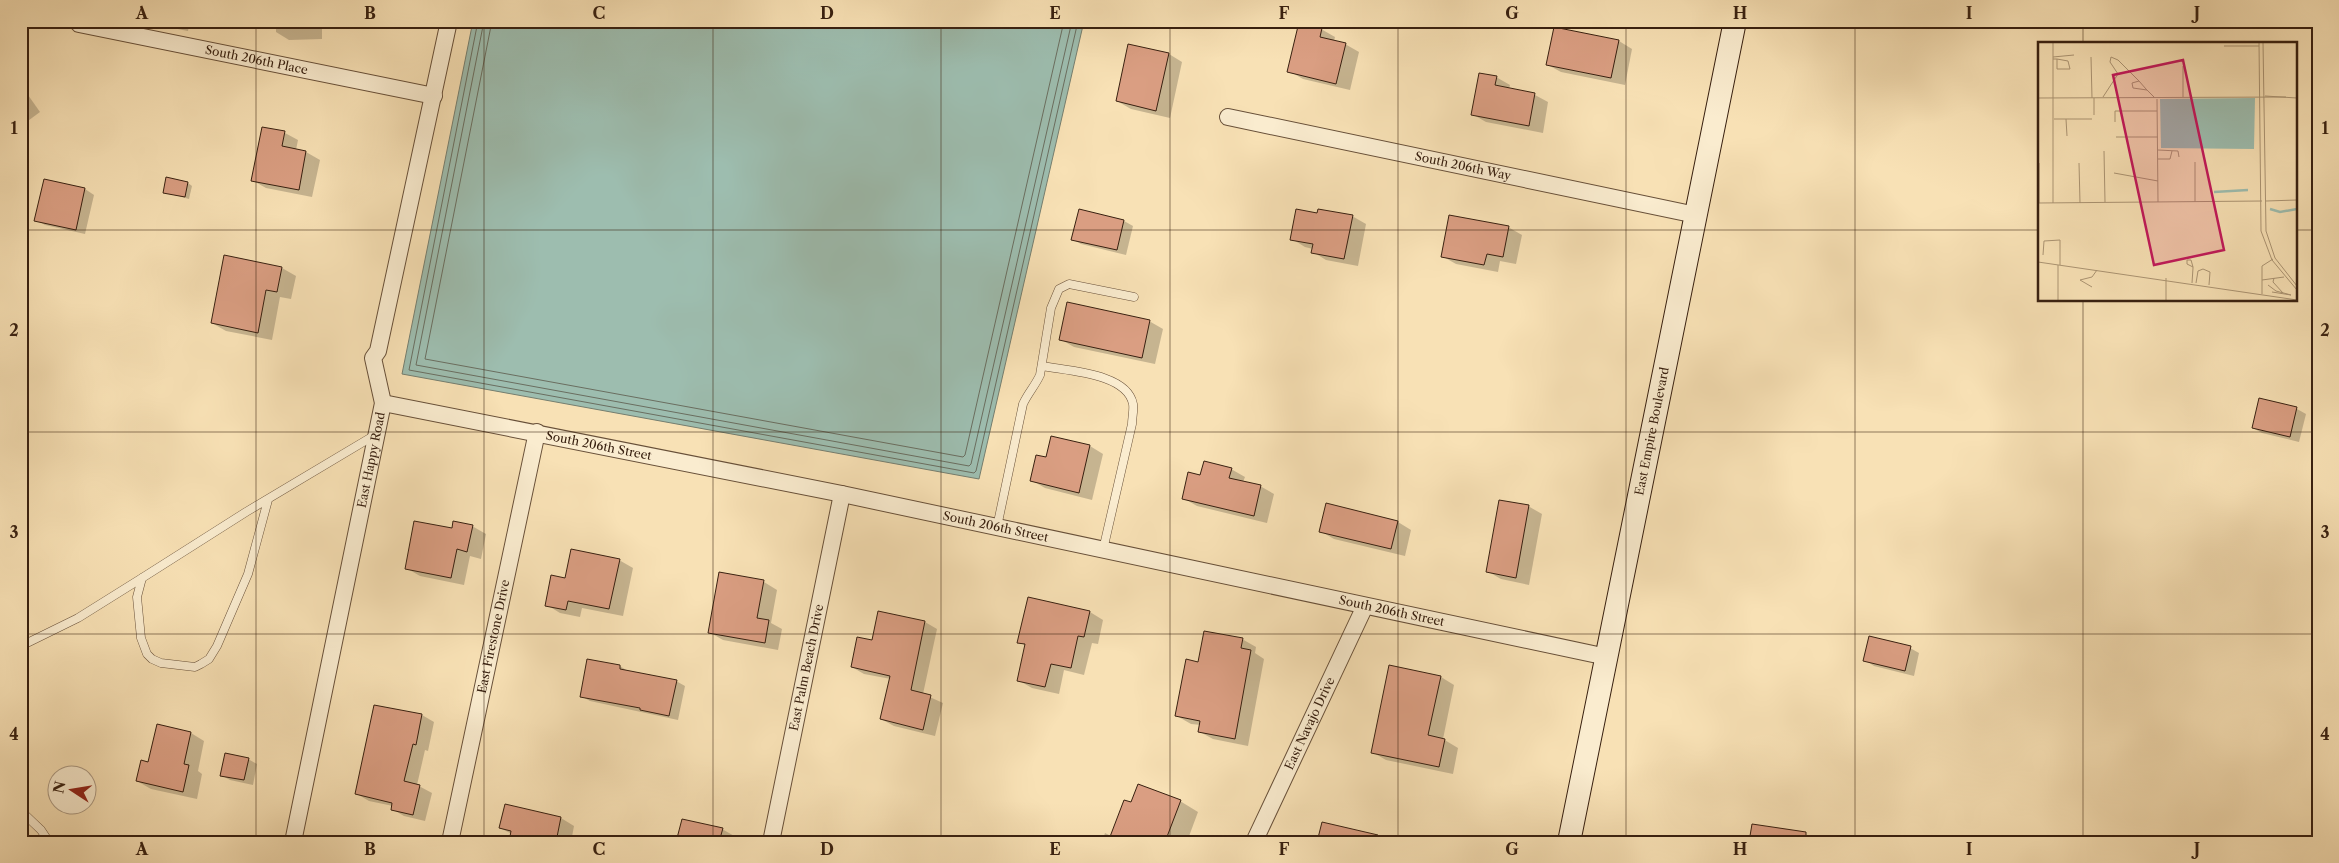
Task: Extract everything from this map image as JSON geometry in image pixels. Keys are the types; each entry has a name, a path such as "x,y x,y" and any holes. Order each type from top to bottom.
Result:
{"main road":[{"name":"East Empire Boulevard","path":"1569,842 1735,21"}],"street":[{"name":"East Happy Road","path":"293,842 383,403 373,358 378,351 449,21"},
{"name":"South 206th Place","path":"79,24 434,96"},
{"name":"South 206th Way","path":"1228,117 1696,215"},
{"name":"South 206th Street","path":"383,403 537,432 842,494 1607,657"},
{"name":"East Firestone Drive","path":"450,842 537,432"},
{"name":"East Palm Beach Drive","path":"771,842 842,494"},
{"name":"East Navajo Drive","path":"1254,842 1365,606"}],"lane":[{"path":"997,527 1023,404 1029,391 1038,380 1051,308 1059,289 1069,284 1134,297"},
{"path":"1042,366 1112,380 1125,390 1133,404 1132,424 1103,550"},
{"path":"21,646 78,618 376,434"},
{"path":"142,578 137,597 142,638 147,654 152,660 161,663 195,667 201,664 208,659 217,646 248,574 268,500"},
{"path":"21,811 41,830 49,842"}],"water":[{"path":"473,21 1084,21 979,479 402,374"}],"building":[{"path":"1299,22 1322,28 1320,37 1346,43 1336,84 1287,72"},
{"path":"1554,27 1619,40 1611,78 1546,65"},
{"path":"1128,44 1169,53 1156,111 1116,101"},
{"path":"1479,73 1497,76 1495,85 1535,93 1529,126 1471,115"},
{"path":"262,127 285,131 282,146 306,151 299,190 251,181"},
{"path":"166,177 188,182 185,197 163,193"},
{"path":"44,179 85,188 76,230 34,221"},
{"path":"1079,209 1124,220 1117,250 1071,240"},
{"path":"1296,209 1317,213 1318,209 1353,215 1344,259 1311,253 1313,244 1290,240"},
{"path":"1449,215 1509,226 1503,257 1487,254 1484,265 1441,257"},
{"path":"224,255 282,267 277,292 266,290 258,333 211,323"},
{"path":"1067,302 1150,320 1142,358 1059,340"},
{"path":"2259,398 2297,407 2290,437 2252,428"},
{"path":"1051,436 1090,445 1079,493 1030,481 1036,455 1046,457"},
{"path":"1204,461 1232,468 1229,478 1261,485 1254,516 1182,499 1188,472 1200,475"},
{"path":"1499,500 1529,505 1516,578 1486,572"},
{"path":"1326,503 1398,521 1391,549 1319,532"},
{"path":"414,521 452,528 453,521 473,525 467,552 457,549 451,578 405,569"},
{"path":"571,549 620,559 609,609 568,601 566,610 545,606 551,575 565,578"},
{"path":"719,572 764,580 757,618 769,620 765,643 708,633"},
{"path":"1028,597 1090,611 1084,637 1078,636 1071,668 1051,664 1045,687 1017,681 1025,644 1017,643"},
{"path":"878,611 925,621 911,690 931,695 923,730 880,719 890,676 851,667 857,637 872,640"},
{"path":"1204,631 1243,638 1241,648 1251,650 1235,739 1198,732 1200,721 1175,716 1186,659 1198,662"},
{"path":"1869,636 1911,646 1905,671 1863,661"},
{"path":"587,659 620,665 620,669 677,680 669,716 640,710 640,708 580,697"},
{"path":"1389,665 1441,676 1428,735 1445,739 1439,767 1371,753"},
{"path":"374,705 422,714 416,745 413,744 404,781 420,785 413,815 391,810 392,803 355,794"},
{"path":"157,724 191,732 184,764 189,765 183,792 136,781 141,760 148,762"},
{"path":"225,753 249,758 244,780 220,776"},
{"path":"1138,784 1181,800 1165,842 1108,842 1124,800 1131,802"},
{"path":"505,804 561,817 556,842 509,842 511,831 499,828"},
{"path":"682,819 723,828 719,842 676,842"},
{"path":"1322,822 1378,835 1377,842 1317,842"},
{"path":"1752,824 1806,832 1806,842 1749,842"}]}
